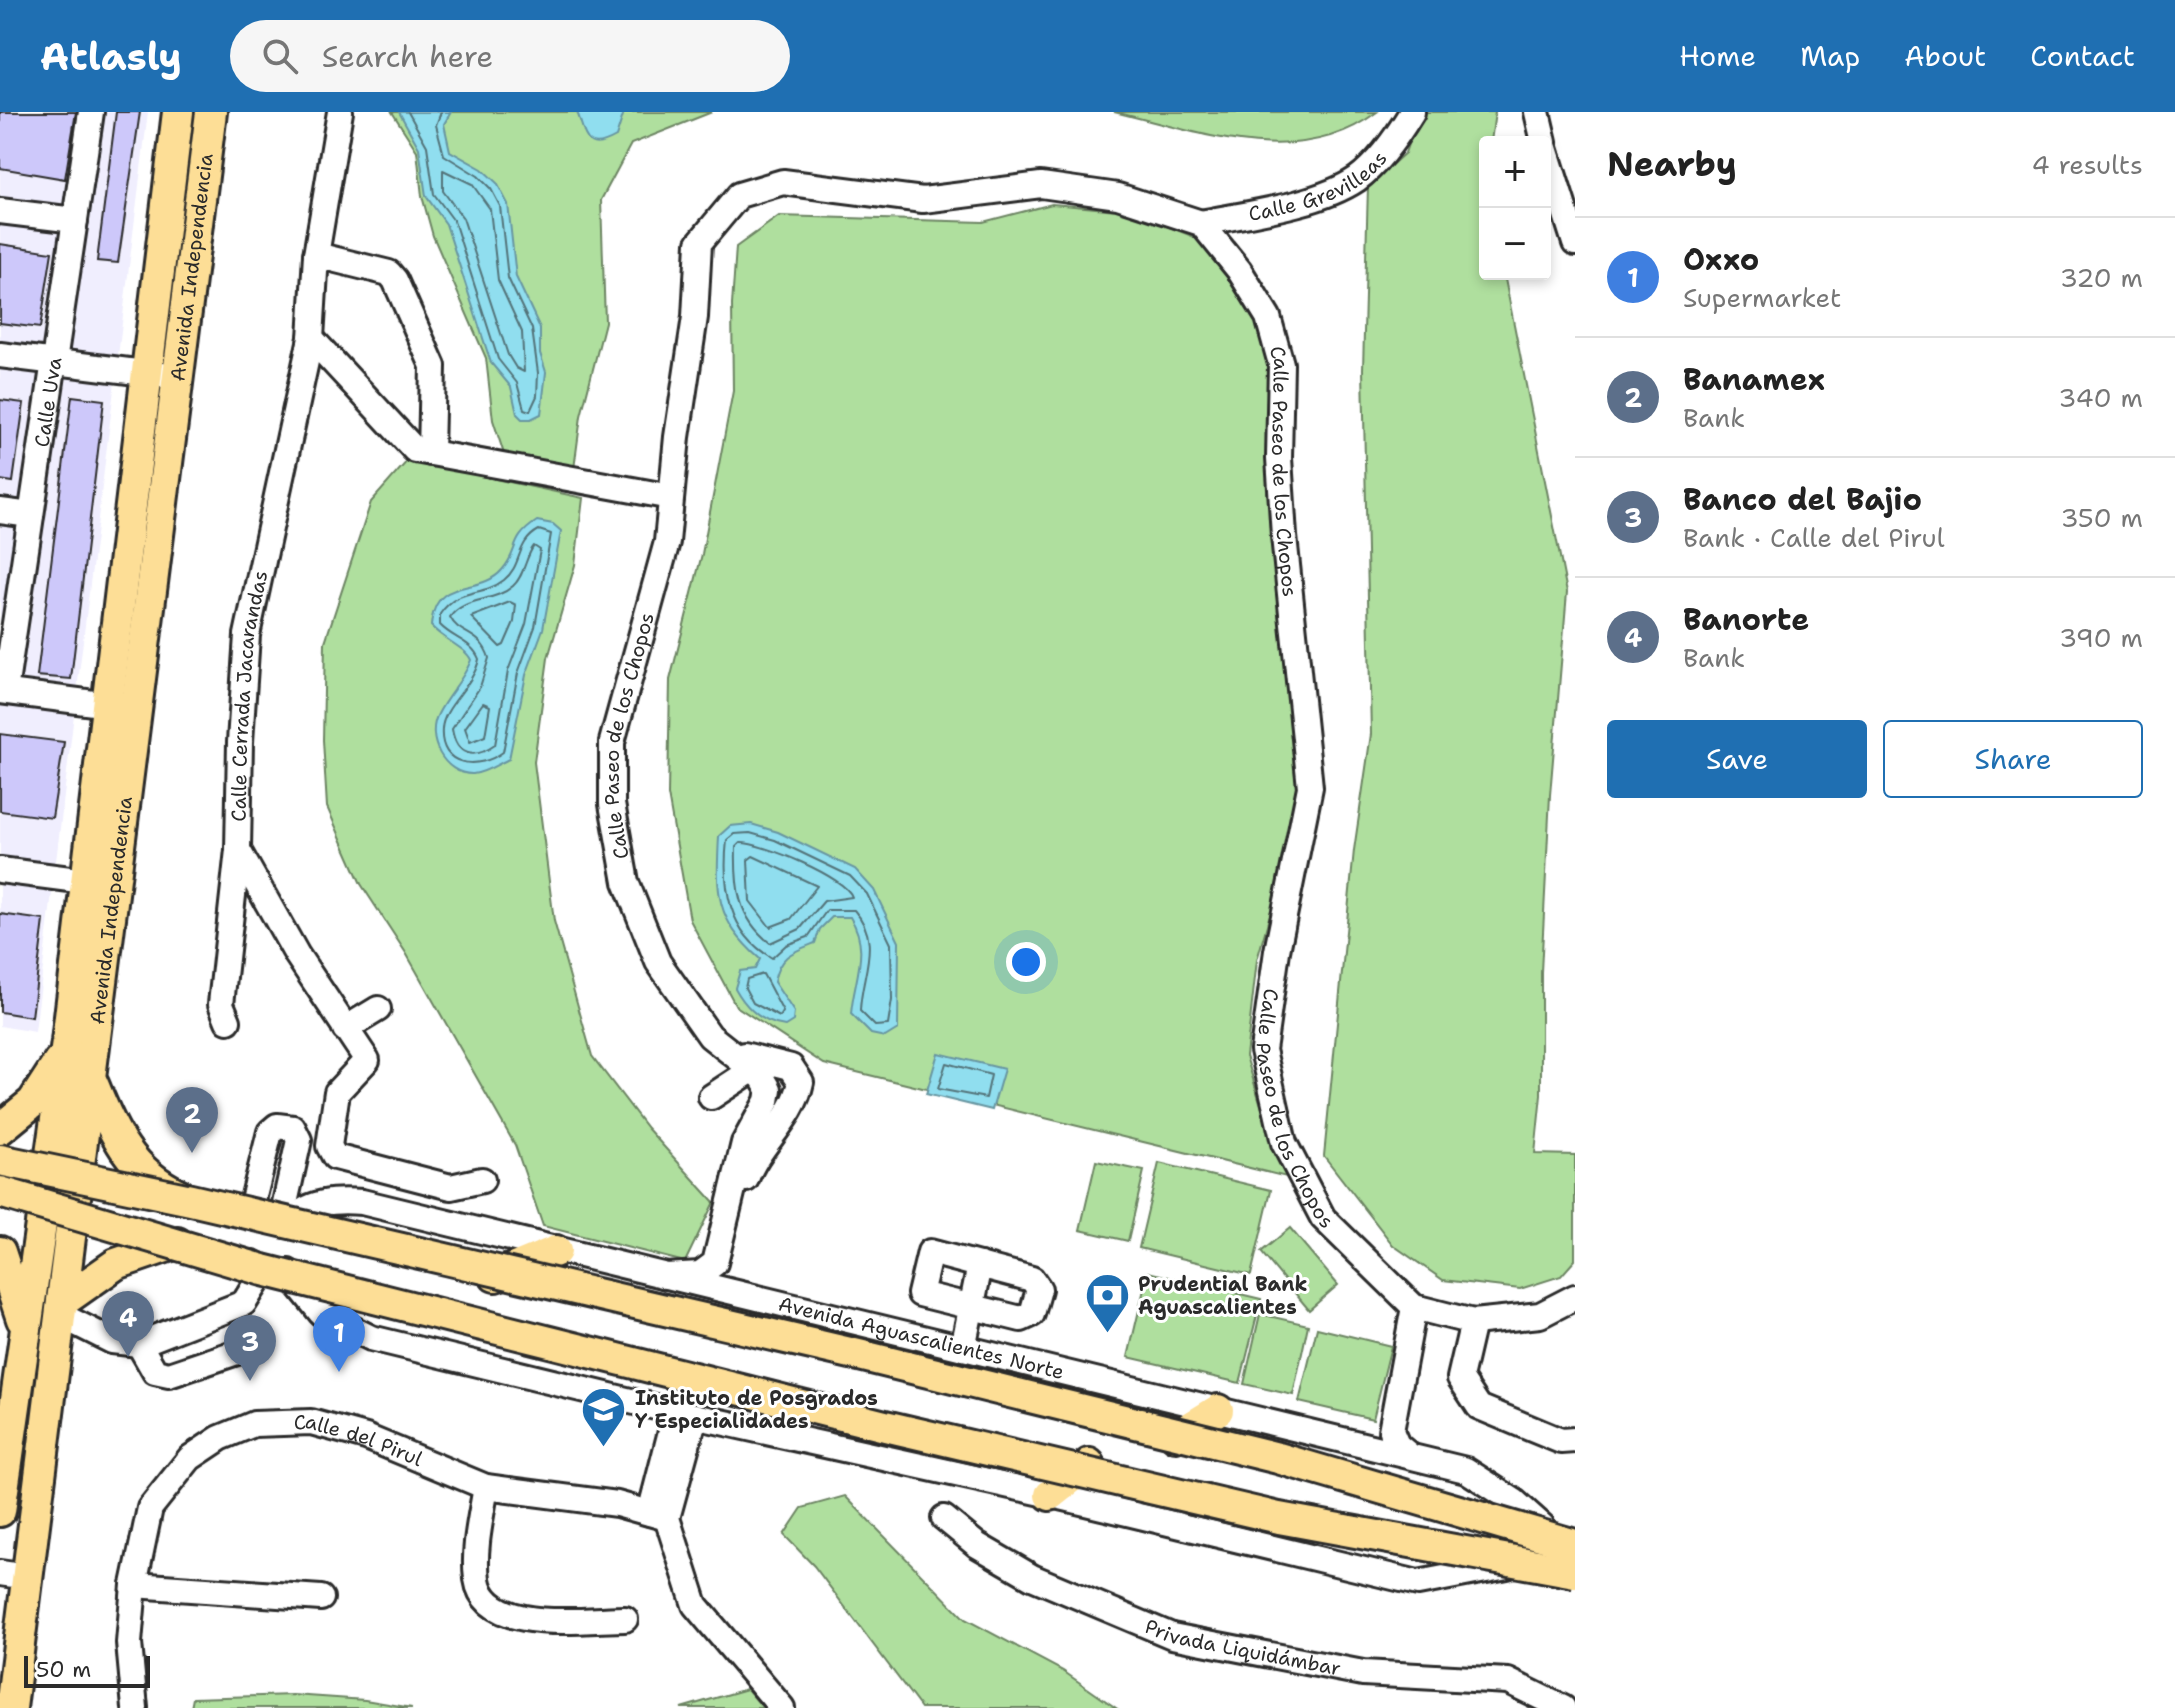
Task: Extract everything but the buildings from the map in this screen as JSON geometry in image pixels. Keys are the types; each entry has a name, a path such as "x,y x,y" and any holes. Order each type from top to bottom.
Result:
{"main road":[{"name":"Avenida Independencia","path":"0,1511 3,1462 67,1042 144,373 178,112"},
{"name":"Avenida Independencia","path":"11,1708 14,1575 61,1308 92,1082 211,112"},
{"path":"0,1129 43,1089 67,1042"},
{"path":"92,1082 128,1155 151,1178 185,1198"},
{"path":"0,1147 157,1181 175,1187 185,1198"},
{"name":"Avenida Aguascalientes Norte","path":"0,1154 250,1212 495,1276 1176,1436 1575,1535"},
{"path":"0,1160 185,1198 859,1355 1278,1458 1575,1545"},
{"path":"0,1192 263,1270 1004,1454 1279,1518 1575,1572"},
{"path":"0,1202 1507,1566 1575,1579"},
{"path":"61,1308 116,1264 177,1243"},
{"path":"495,1276 556,1251"},
{"path":"0,1252 25,1331"},
{"path":"1176,1436 1218,1410"},
{"path":"1050,1495 1089,1464"}],"street":[{"name":"Calle Uva","path":"2,691 91,112"},
{"path":"340,112 316,255 311,338 409,446 431,453 671,497"},
{"name":"Calle Grevilleas","path":"1201,223 1295,204 1356,179 1395,139 1412,112"},
{"path":"1537,112 1542,136"},
{"path":"1551,167 1575,243"},
{"name":"Calle Paseo de los Chopos","path":"666,1276 700,1274 715,1263 744,1143 769,1095 766,1081 723,1047 692,1014 658,962 626,882 612,804 612,742 667,542 695,317 699,243 739,195 783,182 923,200 1041,185 1118,196 1201,223 1239,270 1268,317 1281,364 1279,458 1284,536 1310,787 1277,951 1263,1050 1284,1143 1323,1218 1414,1307"},
{"path":"0,211 75,220"},
{"path":"316,255 389,273 395,280 433,366 431,453"},
{"name":"Calle Cerrada Jacarandas","path":"311,338 247,635 240,742 238,850 297,955 368,1062 337,1092 329,1146 335,1157 451,1187 482,1180"},
{"path":"0,355 177,377"},
{"path":"302,381 345,376"},
{"path":"0,511 31,515"},
{"path":"2,691 137,708"},
{"path":"228,1021 221,1004 238,850"},
{"path":"0,870 116,885"},
{"path":"345,1029 378,1009"},
{"name":"Calle Paseo de los Chopos","path":"723,1047 765,1062 791,1067 801,1082 789,1109 751,1168 724,1273 736,1284 786,1299 803,1308"},
{"path":"711,1097 752,1070"},
{"path":"250,1212 270,1132 277,1126 293,1128 299,1140 286,1222"},
{"name":"Avenida Aguascalientes Norte","path":"286,1222 315,1205 351,1201 1408,1454 1466,1470 1514,1501 1542,1526"},
{"path":"930,1252 980,1265 1032,1279 1039,1289 1028,1318 923,1295 919,1290 930,1252"},
{"path":"61,1308 112,1341 139,1344 244,1303 257,1282 253,1263"},
{"path":"963,1348 980,1265"},
{"path":"287,1270 321,1313 371,1338 685,1414 1050,1495 1418,1583 1507,1566"},
{"path":"1408,1454 1394,1439 1392,1415 1414,1307 1473,1322 1540,1315 1574,1298"},
{"path":"1473,1322 1460,1378 1479,1407 1561,1441 1575,1440"},
{"path":"139,1344 155,1372 169,1375 252,1347"},
{"path":"685,1414 659,1516 695,1605 782,1708"},
{"path":"1358,1443 1379,1436 1392,1415"},
{"name":"Calle del Pirul","path":"135,1708 129,1643 134,1585 150,1508 190,1458 220,1438 254,1424 311,1422 366,1437 486,1487 617,1504 659,1516"},
{"path":"486,1487 477,1544 477,1583 494,1610 519,1619 625,1619"},
{"name":"Privada Liquidámbar","path":"944,1518 977,1545 1032,1577 1172,1636 1363,1673 1508,1681 1563,1708"},
{"path":"134,1585 321,1598"}],"shaded area":[{"path":"0,112 148,112 35,1032 0,1026"}],"green space":[{"path":"392,112 712,112 631,144 601,200 605,322 581,416 574,469 505,457 493,420 486,358 433,236 422,196 417,151"},
{"path":"1114,112 1377,112 1347,130 1315,140 1282,144 1214,137"},
{"path":"1419,112 1495,112 1492,136 1479,136 1479,280 1505,280 1567,592 1550,795 1541,972 1541,1095 1535,1154 1575,1155 1575,1260 1561,1276 1520,1289 1443,1280 1393,1245 1324,1156 1354,850 1371,734 1363,369 1368,186 1405,153"},
{"path":"1052,204 1128,211 1205,241 1254,298 1277,374 1306,787 1257,960 1246,1056 1267,1125 1299,1180 824,1064 736,1006 690,920 668,795 670,680 702,554 733,391 732,305 736,247 779,216 983,222"},
{"path":"408,460 583,498 575,565 548,658 534,762 554,921 592,1056 647,1128 714,1202 685,1262 543,1226 515,1145 406,953 361,884 327,807 323,740 325,642 371,502"},
{"path":"1096,1161 1144,1171 1128,1241 1080,1230"},
{"path":"1159,1163 1271,1190 1251,1275 1139,1248"},
{"path":"1290,1228 1338,1285 1309,1310 1261,1252"},
{"path":"1148,1272 1261,1299 1240,1383 1128,1357"},
{"path":"1260,1314 1308,1325 1293,1395 1244,1384"},
{"path":"1317,1328 1391,1346 1373,1419 1299,1402"},
{"path":"845,1496 965,1619 1063,1671 1116,1708 921,1708 814,1566 784,1535 802,1508"},
{"path":"747,1689 763,1708 681,1708"},
{"path":"293,1695 365,1700 412,1708 191,1708 193,1698"}],"water":[{"path":"399,112 451,112 444,124 450,151 482,169 497,183 508,204 516,277 540,328 540,353 546,372 541,414 531,419 522,419 517,414 511,387 491,363 446,224 426,196 419,148"},
{"path":"577,112 624,112 616,137 598,144 588,140"},
{"path":"537,521 553,524 561,531 543,629 526,675 509,759 482,772 463,773 446,762 434,734 438,714 471,660 431,626 434,609 449,592 493,578 511,557 522,534"},
{"path":"751,824 778,832 855,869 874,890 899,942 898,1029 885,1037 871,1034 851,1014 860,953 856,929 850,917 832,917 820,929 815,943 793,952 779,966 774,982 794,1012 793,1021 785,1026 769,1022 744,1002 735,988 740,971 755,969 760,959 745,945 726,918 719,890 718,856 719,836 730,826"},
{"path":"938,1053 1004,1069 992,1110 926,1094"}],"place":[{"name":"Banamex","path":"192,1153"},
{"name":"Prudential Bank Aguascalientes","path":"1107,1334"},
{"name":"Banorte","path":"128,1357"},
{"name":"Oxxo","path":"339,1372"},
{"name":"Banco del Bajio","path":"250,1381"},
{"name":"Instituto de Posgrados Y Especialidades","path":"604,1448"}]}
